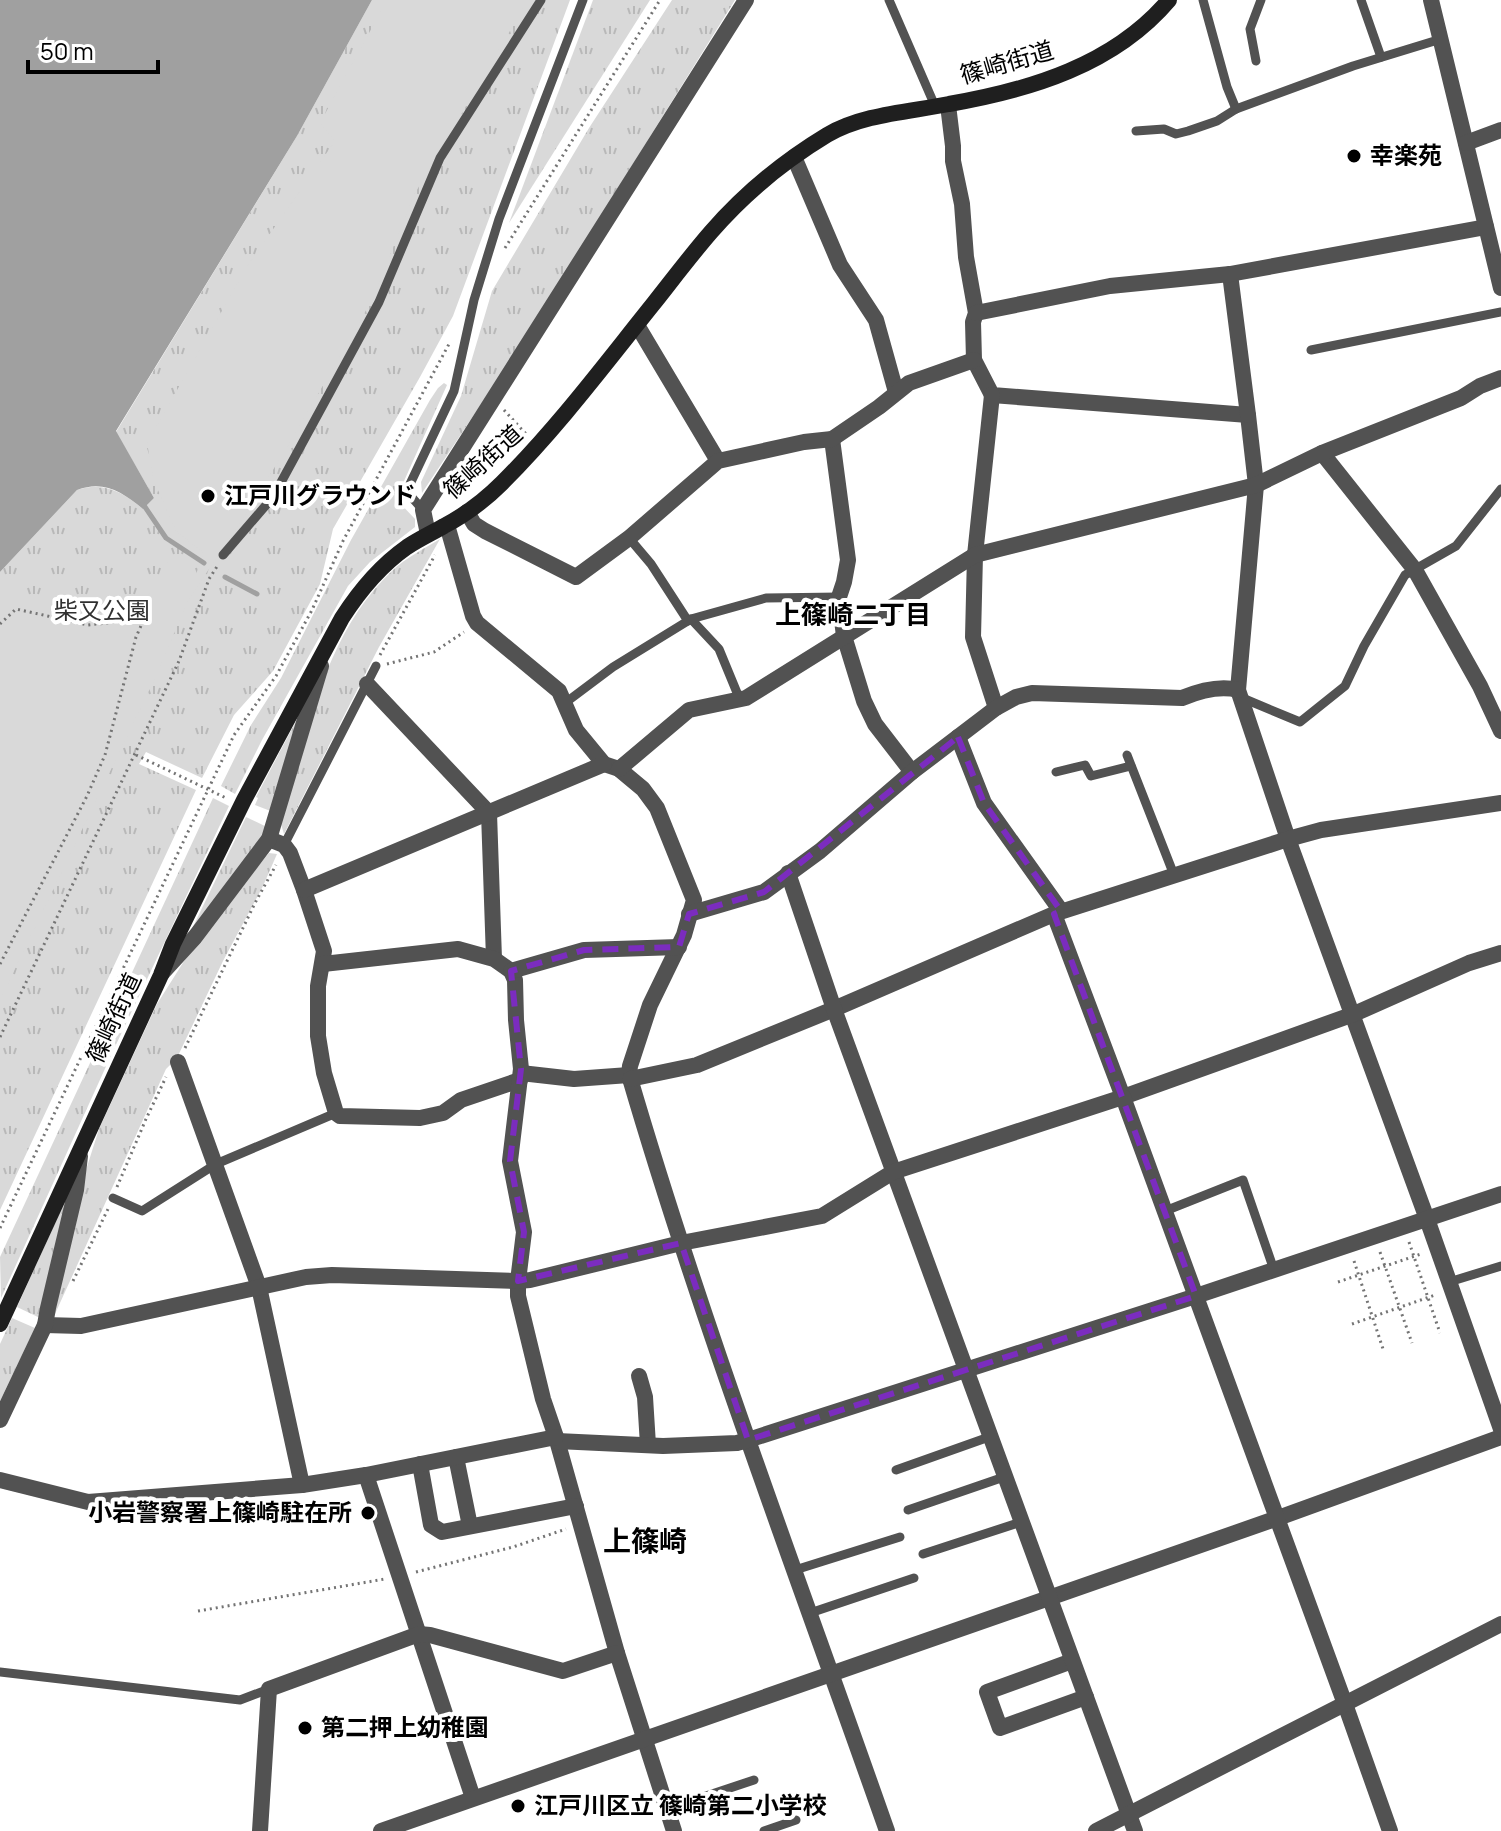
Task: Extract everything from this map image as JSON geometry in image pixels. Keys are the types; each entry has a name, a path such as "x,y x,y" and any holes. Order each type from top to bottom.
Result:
{"main road":[{"name":"篠崎街道","path":"0,1324 173,944 244,800 329,642 355,597 371,578 408,546 467,512 499,486 550,434 712,231 763,181 794,157 851,124 1016,89 1066,72 1118,46 1140,30 1169,0"}],"street":[{"path":"428,534 423,510 746,0"},
{"path":"1431,0 1501,288"},
{"path":"941,105 953,146 962,204 966,257 976,313 973,322 974,360 992,395 975,555 973,637 996,708"},
{"path":"1466,143 1501,130"},
{"path":"794,157 840,265 876,320 896,392"},
{"path":"976,313 1110,286 1230,274 1486,227"},
{"path":"1230,274 1256,485 1239,693 1288,839 1427,1219 1444,1288 1501,1429"},
{"path":"637,325 718,461"},
{"path":"467,512 474,524 485,531 576,577 629,538 718,461 832,439 909,383 974,360"},
{"path":"304,890 489,813 612,767 689,710 740,700 759,690 975,555 1256,485 1322,453 1461,398 1501,378"},
{"path":"992,395 1248,415"},
{"path":"832,439 848,560 839,597 844,636 864,701 875,724 912,772"},
{"path":"1322,453 1415,570 1480,686 1501,731"},
{"path":"447,525 477,623 559,691 576,730 612,767 643,789 657,808 694,900 679,947 650,1005 630,1066 630,1077 681,1243 748,1440 887,1831"},
{"path":"161,975 278,847 329,642"},
{"path":"367,684 489,813 494,959"},
{"path":"689,914 764,892 820,851 912,772 996,708 1016,697 1032,693 1182,698 1200,691 1229,688 1239,693"},
{"path":"958,737 984,803 1058,912 1390,1831"},
{"path":"278,847 290,853 324,951 318,986 318,1036 324,1073 336,1113 340,1116 420,1118 443,1113 461,1100 521,1076 574,1079 630,1077 697,1065 1058,912 1321,830 1501,803"},
{"path":"788,873 965,1371 1135,1831"},
{"path":"511,971 584,950 679,947"},
{"path":"323,964 458,949 494,959 511,971 515,980 521,1076 510,1161 524,1232 518,1296 533,1363 617,1653 674,1831"},
{"path":"45,1325 81,1326 306,1277 530,1280 681,1243 822,1216 893,1172 1123,1097 1354,1014 1469,963 1501,953"},
{"path":"178,1062 259,1287 302,1485"},
{"path":"0,1420 45,1325 76,1190 81,1146"},
{"path":"0,1480 88,1502 302,1485 557,1439 663,1446 748,1440 1501,1194"},
{"path":"639,1376 645,1397 648,1445"},
{"path":"381,1831 1278,1518 1501,1437"},
{"path":"456,1457 470,1526"},
{"path":"420,1464 431,1525 442,1532 576,1506"},
{"path":"366,1475 473,1798"},
{"path":"1096,1831 1501,1624"},
{"path":"260,1831 269,1689 419,1634 563,1671 617,1653"},
{"path":"1072,1661 987,1692 1000,1728 1086,1697"}],"lane":[{"path":"223,555 273,497 379,302 440,158 541,0"},
{"path":"423,510 408,493 410,484 454,391 474,300 499,219 583,0"},
{"path":"889,0 941,105"},
{"path":"1203,0 1236,109"},
{"path":"1256,61 1250,29 1261,0"},
{"path":"1361,0 1381,57"},
{"path":"1136,131 1164,129 1176,134 1188,131 1217,121 1236,109 1441,39"},
{"path":"1311,350 1501,312"},
{"path":"1239,693 1300,722 1345,686 1405,575 1456,546 1501,489"},
{"path":"629,538 690,620 719,649 740,700"},
{"path":"565,703 613,667 690,620 766,598 839,597"},
{"path":"278,847 376,666"},
{"path":"1127,755 1174,875"},
{"path":"1056,772 1085,765 1091,776 1131,766"},
{"path":"113,1198 142,1211 216,1164 336,1113"},
{"path":"1165,1211 1243,1180 1274,1270"},
{"path":"1444,1288 1501,1266"},
{"path":"896,1470 989,1437"},
{"path":"908,1510 1004,1477"},
{"path":"923,1554 1021,1522"},
{"path":"795,1570 900,1537"},
{"path":"810,1613 914,1578"},
{"path":"0,1672 240,1700 269,1689"},
{"path":"667,1809 754,1780"},
{"path":"764,1831 796,1820"}],"path":[{"path":"494,398 529,436"},
{"path":"0,1228 234,735 276,676 312,610 343,541"},
{"path":"0,1037 179,661 209,579 223,555"},
{"path":"376,666 435,555"},
{"path":"0,624 16,609 88,625 144,619 136,637 105,755 0,964"},
{"path":"376,666 434,652 477,623"},
{"path":"134,754 218,793"},
{"path":"68,1291 113,1198 146,1119 172,1067 178,1062 278,847"},
{"path":"1409,1242 1440,1333"},
{"path":"1379,1250 1412,1343"},
{"path":"1338,1282 1424,1253"},
{"path":"1352,1257 1384,1352"},
{"path":"1352,1324 1428,1298 1444,1288"}],"highlighted area":[{"path":"958,737 984,803 1061,911 1054,914 1196,1296 748,1440 681,1243 518,1281 524,1232 510,1161 521,1069 511,971 584,950 679,947 689,914 764,892"}],"green space":[{"name":"柴又公園","path":"372,0 570,0 453,316 333,529 320,584 273,671 234,715 202,778 146,752 139,764 196,790 0,1210 0,572 77,490 96,487 112,490 143,509 154,498 116,432 297,136"},
{"name":"江戸川グラウンド","path":"387,0 528,0 414,195 373,298 294,436 187,602 158,672 0,1000 0,609 20,599 130,616 140,609 169,559 196,574 204,553 176,531 154,481 147,443 248,265 335,141 320,123"},
{"path":"593,0 650,0 509,223"},
{"path":"672,0 735,0 521,344 422,493 421,482 461,396 492,291 589,128"},
{"path":"444,383 447,385 396,499 415,519 415,527 370,562 348,586 235,794 221,786 251,725 281,678 351,540 430,400"},
{"path":"440,539 379,647 284,834 280,821 309,721 334,654 350,623 393,570"},
{"path":"304,706 273,812 255,805 256,797"},
{"path":"213,798 229,806 1,1298 0,1257"},
{"path":"246,817 267,827 261,840 189,935"},
{"path":"269,853 277,854 263,886 177,1058 166,1069 55,1314 53,1311 78,1195 99,1129 157,1004 198,939"},
{"path":"69,1192 40,1318 17,1307"},
{"path":"12,1318 35,1328 0,1401 0,1344"}],"shaded area":[{"path":"0,0 372,0 297,136 116,431 154,498 143,509 112,489 96,486 77,490 0,572"}],"waterway":[{"path":"143,504 166,538 204,563"},
{"path":"225,577 257,594"}],"place":[{"name":"幸楽苑","path":"1354,156"},
{"name":"江戸川グラウンド","path":"208,496"},
{"name":"小岩警察署上篠崎駐在所","path":"368,1513"},
{"name":"第二押上幼稚園","path":"305,1728"},
{"name":"江戸川区立 篠崎第二小学校","path":"518,1806"}],"district":[{"name":"上篠崎二丁目","path":"853,615"},
{"name":"上篠崎","path":"645,1541"}]}
